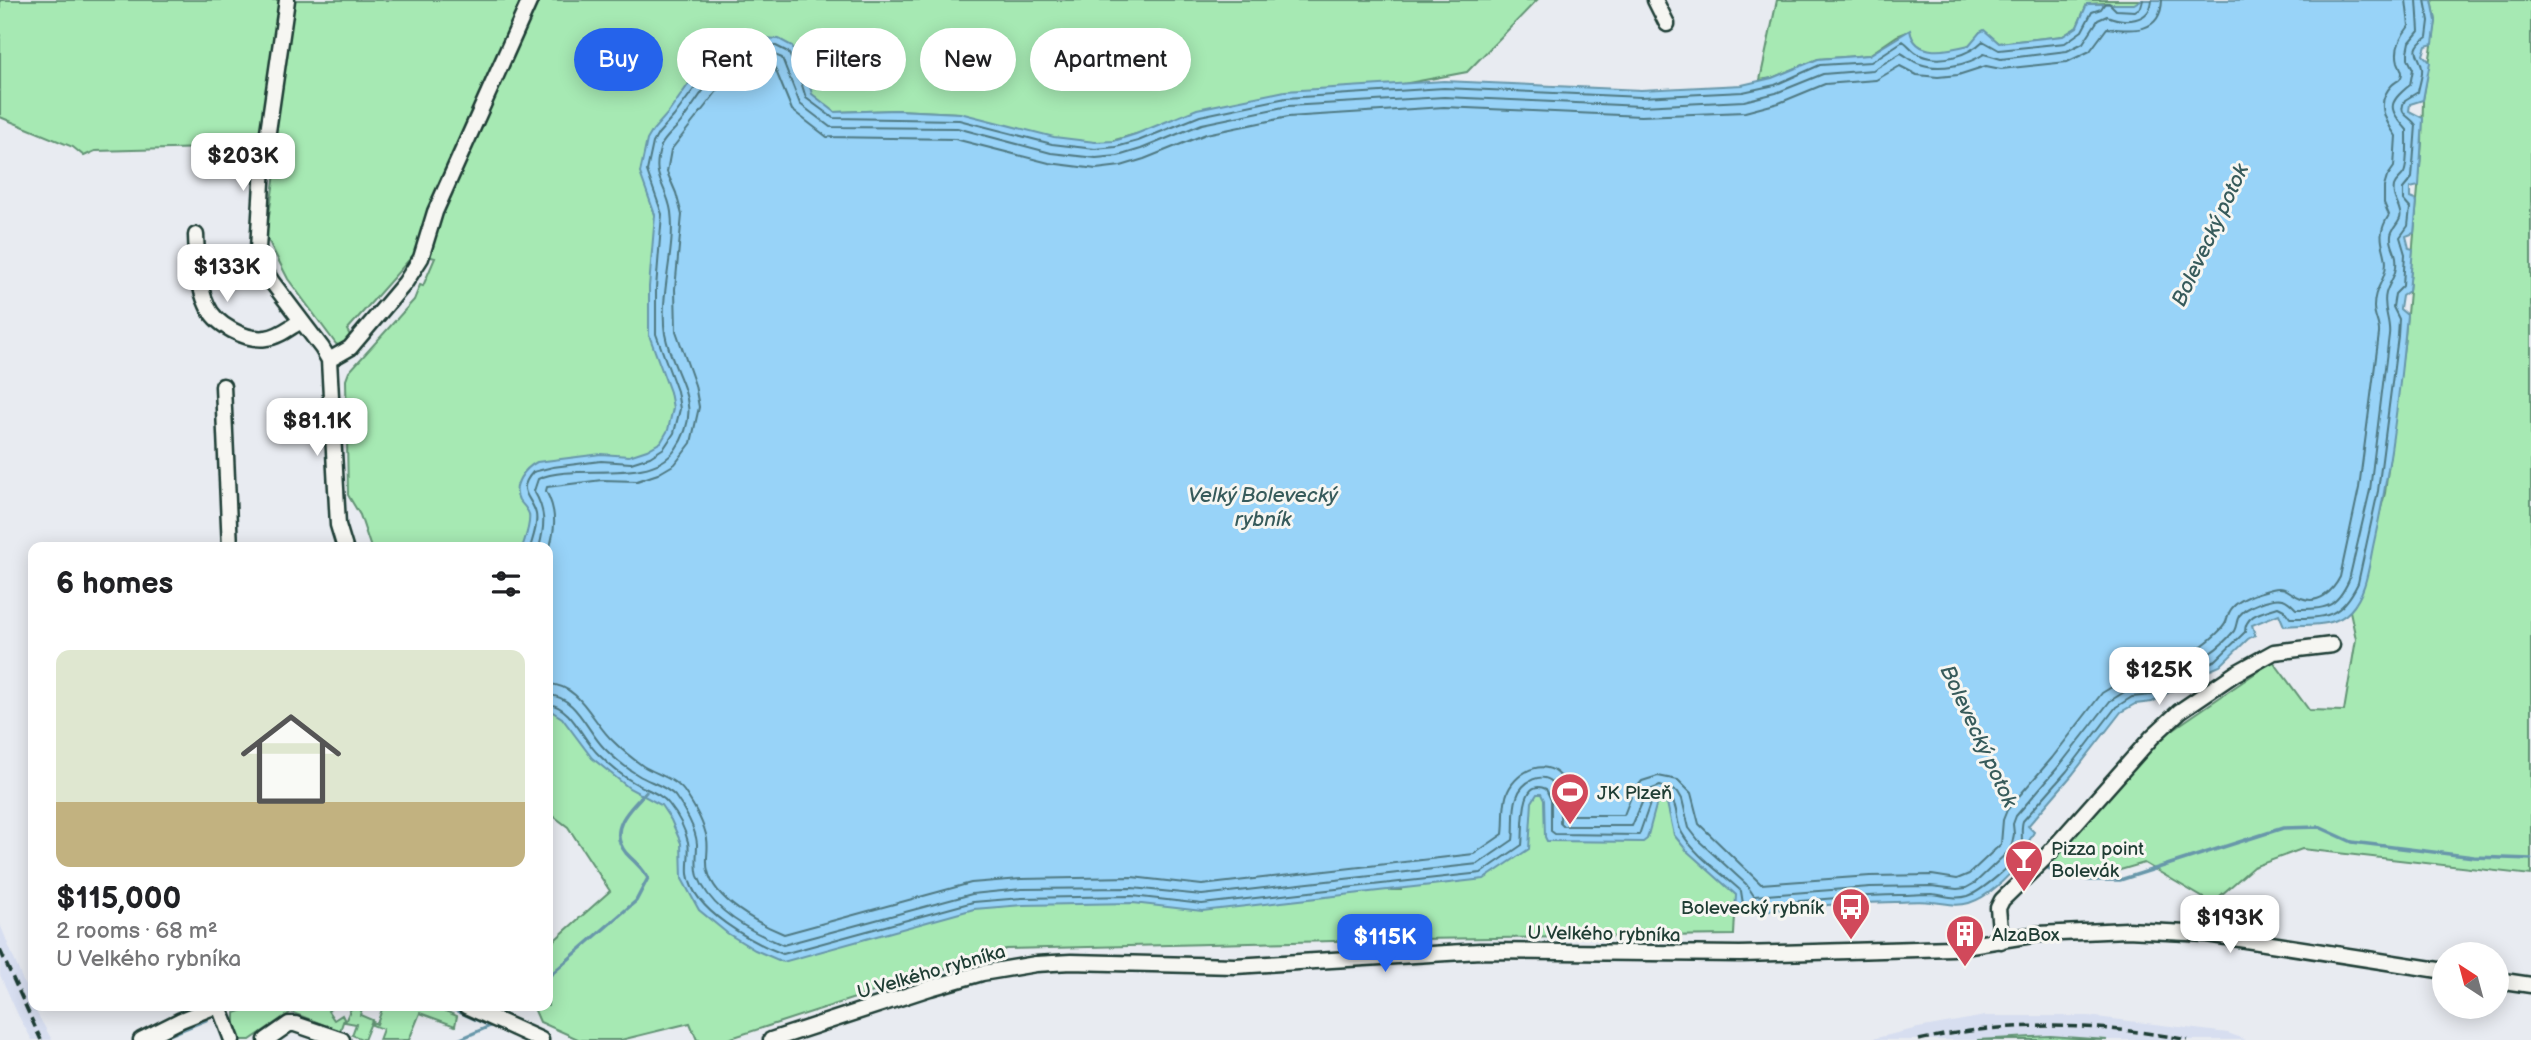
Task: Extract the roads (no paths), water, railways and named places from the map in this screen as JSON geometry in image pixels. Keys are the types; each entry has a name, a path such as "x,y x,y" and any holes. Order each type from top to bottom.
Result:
{"street":[{"path":"287,0 263,166 257,234 262,266 329,360 338,525 343,542"},
{"path":"329,360 350,348 405,283 421,258 435,212 530,0"},
{"path":"1655,0 1667,24"},
{"path":"195,235 201,287 206,304 224,325 254,338 267,338 280,334 300,321"},
{"path":"223,387 230,542"},
{"path":"2001,936 1998,908 2002,900 2031,873 2152,737 2180,711 2236,673 2274,652 2332,645"},
{"name":"U Velkého rybníka","path":"771,1040 982,973 1036,964 1126,962 1235,965 1480,951 1740,954 1952,948 2001,936 2090,931 2189,932 2432,969"},
{"path":"2510,981 2531,985"},
{"path":"141,1040 205,1011"},
{"path":"220,1011 232,1040"},
{"path":"477,1011 541,1040"},
{"path":"266,1040 289,1024 342,1040"}],"water":[{"name":"Velký Bolevecký rybník","path":"2141,0 2432,0 2436,21 2433,44 2426,46 2423,55 2430,62 2423,100 2410,104 2409,111 2423,118 2419,186 2410,188 2410,198 2417,201 2414,233 2406,236 2409,248 2413,249 2409,291 2402,296 2400,309 2407,315 2398,400 2367,578 2356,604 2343,617 2327,623 2284,626 2279,614 2252,625 2255,635 2220,666 2183,682 2178,677 2169,685 2173,690 2152,702 2135,704 2121,712 2028,826 2034,832 2028,843 2030,852 2002,881 1978,899 1960,905 1918,901 1835,904 1735,915 1736,895 1687,851 1674,835 1667,803 1657,802 1647,839 1643,842 1547,841 1544,800 1541,794 1537,794 1532,802 1529,849 1484,879 1202,911 1133,903 1023,905 974,909 783,962 755,950 727,933 699,910 682,879 681,843 661,805 629,788 592,758 562,718 553,712 553,542 524,542 529,518 517,494 518,483 528,468 537,462 601,454 629,456 661,442 668,430 673,408 670,392 649,335 649,287 655,215 640,173 647,140 684,91 777,91 777,39 791,45 791,91 811,91 835,112 896,110 960,113 1054,137 1095,142 1114,141 1136,134 1197,109 1285,91 1444,81 1641,90 1742,85 1772,78 1818,59 1869,55 1910,30 1919,45 1934,50 1969,45 1984,30 1999,43 2063,36 2077,27 2087,4 2134,4"}],"waterway":[{"path":"553,973 636,901 648,878 626,853 619,836 622,820 646,792"},
{"name":"Bolevecký potok","path":"2043,866 2064,875 2089,880 2120,880 2283,828 2319,827 2352,842 2474,857 2531,859"},
{"name":"Bolevecký potok","path":"2022,853 2036,863"},
{"path":"457,1011 490,1026"},
{"path":"157,1040 206,1020"},
{"path":"458,1040 490,1026"}],"railway":[{"path":"0,950 41,1040"},
{"path":"1919,1040 1986,1029 2054,1026 2121,1030 2188,1040"}],"place":[{"name":"JK Plzeň","path":"1570,826"},
{"name":"Pizza point Bolevák","path":"2024,893"},
{"name":"Bolevecký rybník","path":"1851,941"},
{"name":"AlzaBox","path":"1965,968"}]}
